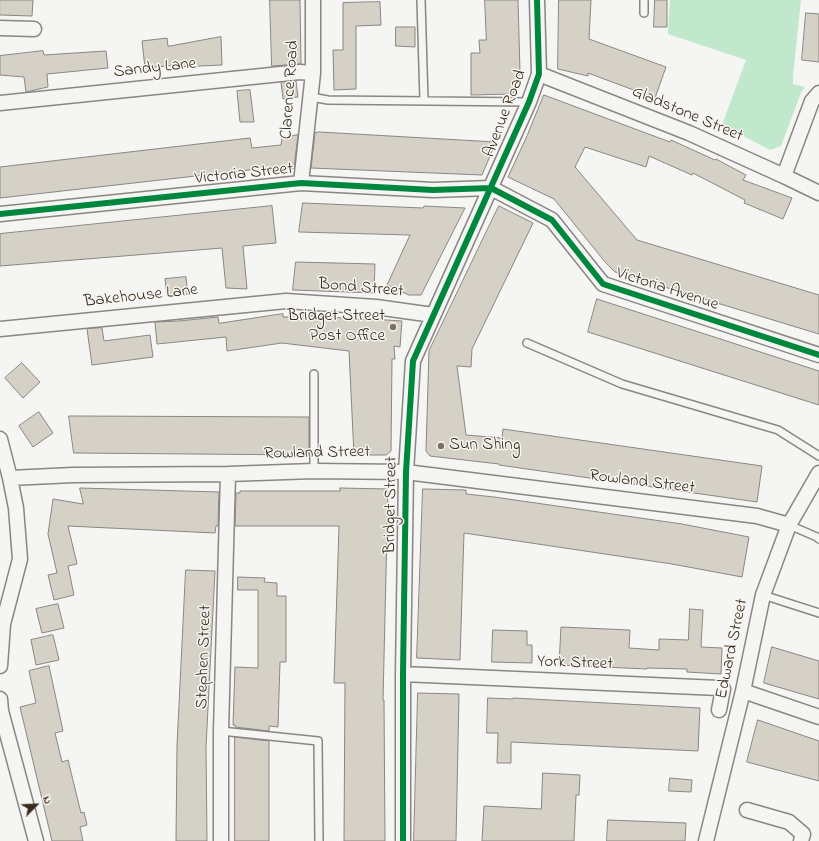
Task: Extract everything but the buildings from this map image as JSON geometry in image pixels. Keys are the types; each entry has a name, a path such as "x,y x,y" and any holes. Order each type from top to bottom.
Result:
{"street":[{"name":"Clarence Road","path":"301,183 313,73 313,0"},
{"name":"Avenue Road","path":"491,188 529,102 539,74 537,0"},
{"path":"0,28 34,30"},
{"name":"Sandy Lane","path":"0,103 300,72 313,73"},
{"name":"Gladstone Street","path":"539,74 689,133 819,193"},
{"path":"784,176 812,101 819,93"},
{"name":"Victoria Street","path":"0,214 301,183 433,190 491,188"},
{"name":"Bridget Street","path":"402,841 406,472 413,361 491,188"},
{"name":"Victoria Avenue","path":"491,188 552,220 603,284 819,355"},
{"name":"Bond Street","path":"286,301 376,307 433,315"},
{"name":"Bakehouse Lane","path":"0,329 286,301"},
{"path":"0,439 16,508 20,559 3,624 0,666"},
{"name":"Rowland Street","path":"10,478 73,475 228,474 314,471 406,472 757,516 789,525"},
{"name":"Edward Street","path":"706,841 743,691 763,595 789,525 819,473"},
{"name":"Stephen Street","path":"221,841 221,731 228,474"},
{"name":"York Street","path":"403,674 719,688 723,689 719,710"},
{"path":"743,691 819,717"},
{"path":"0,699 1,711 36,841"},
{"path":"747,810 788,822 803,834 801,841"}],"lane":[{"path":"421,0 424,101"},
{"path":"644,0 644,13"},
{"path":"311,97 328,100 529,102"},
{"path":"527,343 622,384 778,430 819,456"},
{"path":"314,374 314,471"},
{"path":"789,525 819,539"},
{"path":"763,595 819,613"},
{"path":"221,731 318,741 319,841"}],"green space":[{"path":"670,0 801,0 793,84 805,87 801,93 781,146 770,150 722,125 746,60 668,34"}],"cycle path":[{"path":"403,841 403,674 406,472 413,361 529,102 539,74 537,0"},
{"path":"0,214 301,183 433,190 491,188"},
{"path":"491,188 552,220 603,284 819,355"}],"place":[{"name":"Bridget Street Post Office","path":"393,327"},
{"name":"Sun Shing","path":"441,446"}]}
